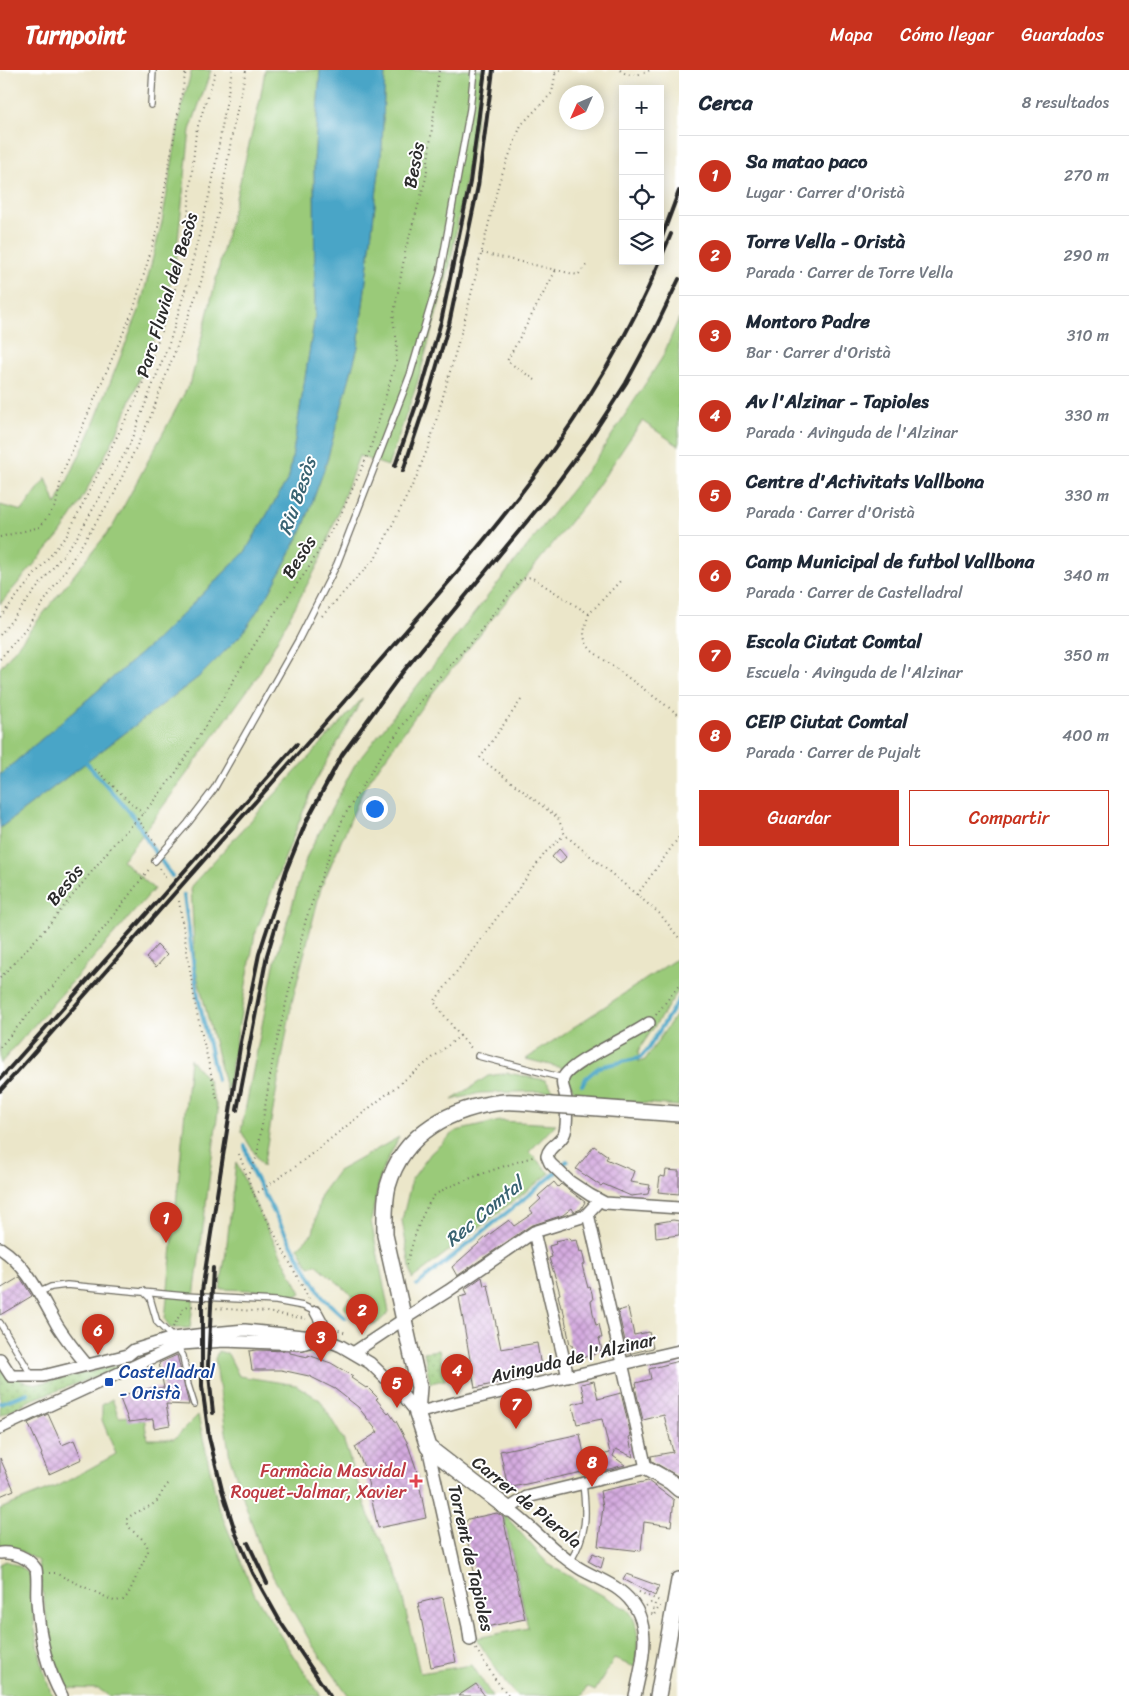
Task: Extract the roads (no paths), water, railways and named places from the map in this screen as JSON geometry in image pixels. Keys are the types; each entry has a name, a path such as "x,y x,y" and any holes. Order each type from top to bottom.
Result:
{"street":[{"path":"649,1023 586,1059 563,1078 566,1097 565,1131 561,1139 547,1153 548,1160 578,1188 599,1201 610,1205 679,1208"},
{"path":"428,1446 417,1413 419,1387 384,1236 388,1186 398,1163 412,1143 429,1128 449,1115 477,1107 506,1102 679,1114"},
{"path":"353,1353 534,1232 578,1219 588,1214 599,1201"},
{"path":"588,1214 646,1468"},
{"path":"534,1232 568,1377"},
{"path":"0,1248 13,1257 40,1292 68,1342 87,1365"},
{"path":"316,1312 322,1323 322,1338"},
{"path":"0,1358 10,1376 43,1376 128,1355 134,1350 174,1338 245,1330 322,1338 370,1363 417,1413"},
{"path":"0,1428 147,1360 174,1338"},
{"name":"Avinguda de l'Alzinar","path":"417,1413 679,1352"},
{"path":"128,1355 147,1360"},
{"name":"Carrer de Pierola","path":"428,1446 508,1509 570,1562 578,1568 608,1582 630,1599 638,1611 644,1628 644,1653 635,1696"},
{"name":"Torrent de Tapioles","path":"428,1446 470,1640"},
{"path":"508,1509 527,1497 646,1468 671,1482 679,1489"},
{"path":"0,1554 8,1553 26,1559 36,1569 41,1632 50,1670 62,1696"},
{"path":"658,1696 679,1580"}],"lane":[{"path":"151,105 153,70"},
{"path":"156,861 214,788 300,639 337,564 410,376 440,274 470,109 474,70"},
{"path":"478,1056 563,1078"},
{"path":"40,1292 51,1287 67,1284 180,1295 276,1301 303,1306 316,1312"},
{"path":"141,1290 150,1298 157,1322 174,1338 183,1356 188,1385 194,1404"},
{"path":"0,1323 32,1376"},
{"path":"570,1562 582,1542 585,1524 583,1484"}],"water":[{"name":"Riu Besòs","path":"320,70 385,70 382,147 358,347 326,464 303,528 270,592 242,634 200,676 0,828 0,775 154,642 245,552 289,477 315,316 314,162"}],"waterway":[{"path":"83,759 134,817 150,845 172,876"},
{"path":"184,895 198,997 217,1080"},
{"name":"Rec Comtal","path":"582,1085 586,1078 599,1067 640,1058 648,1049 679,999"},
{"path":"245,1146 252,1171 290,1242 323,1298 345,1318"},
{"name":"Rec Comtal","path":"417,1285 552,1176 567,1161"},
{"name":"Rec Comtal","path":"0,1403 28,1393"}],"railway":[{"path":"395,466 421,391 441,322 470,182 485,70"},
{"path":"403,471 449,324 478,186 493,70"},
{"path":"664,231 679,191"},
{"path":"664,251 671,234"},
{"path":"0,1091 431,603 518,497 559,441 597,384 631,324 658,265"},
{"path":"330,1696 281,1623 253,1573 236,1534 222,1490 209,1437 202,1386 202,1291 240,1047 259,954 286,871 306,822 342,755 402,673 547,497 589,440 626,383 679,279"},
{"path":"0,1079 297,744"},
{"path":"237,1110 267,955 277,922"},
{"path":"213,1268 208,1365 213,1413"},
{"path":"248,1543 267,1583"}],"place":[{"name":"Sa matao paco","path":"166,1243"},
{"name":"Torre Vella - Oristà","path":"362,1335"},
{"name":"Camp Municipal de futbol Vallbona","path":"98,1355"},
{"name":"Montoro Padre","path":"321,1362"},
{"name":"Castelladral - Oristà","path":"109,1382"},
{"name":"Av l'Alzinar - Tapioles","path":"457,1395"},
{"name":"Centre d'Activitats Vallbona","path":"397,1408"},
{"name":"Escola Ciutat Comtal","path":"516,1429"},
{"name":"Farmàcia Masvidal Roquet-Jalmar, Xavier","path":"416,1481"},
{"name":"CEIP Ciutat Comtal","path":"592,1487"}]}
